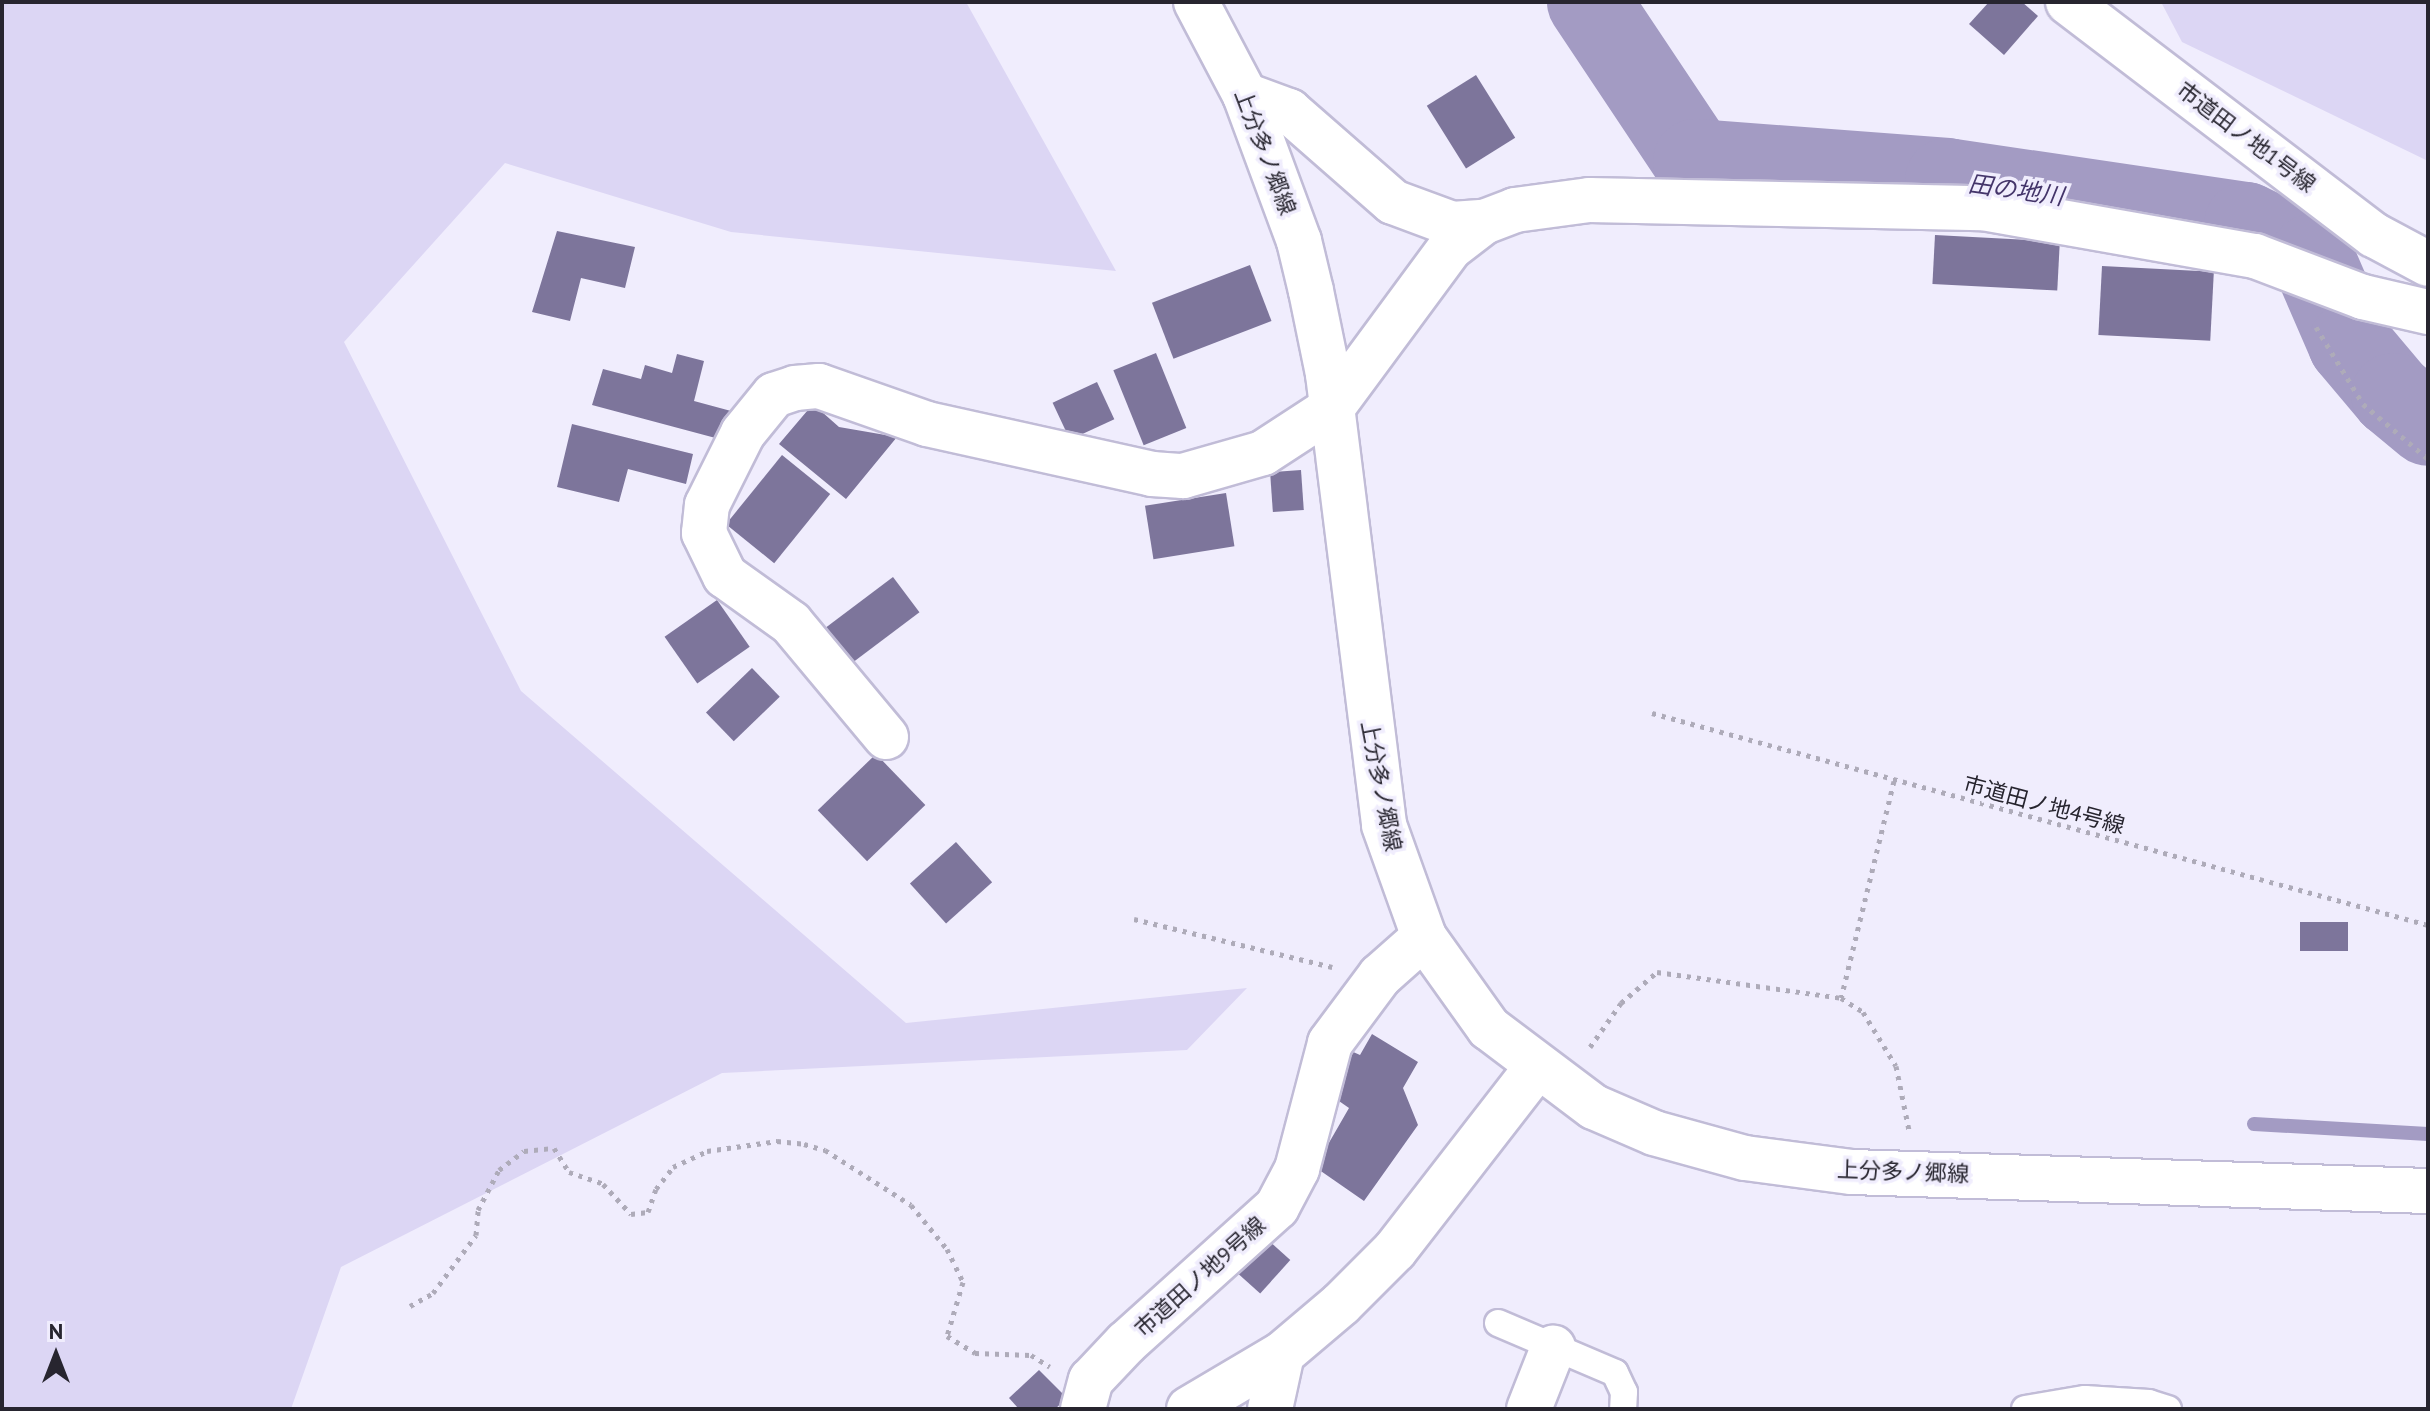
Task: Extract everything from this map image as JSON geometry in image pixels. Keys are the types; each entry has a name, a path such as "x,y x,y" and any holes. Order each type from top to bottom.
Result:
{"street":[{"name":"上分多ノ郷線","path":"1196,2 1245,95 1299,241 1332,408 1375,779 1384,825 1424,937 1489,1028 1536,1068 1594,1107 1654,1133 1790,1165 1852,1172 2428,1191"},
{"name":"市道田ノ地1号線","path":"2068,2 2374,235 2428,264"},
{"path":"1245,95 1289,111 1393,202 1452,224 1484,222"},
{"path":"886,737 791,623 725,576 710,553 704,533 707,505 743,433 774,395 819,386 927,424 1152,474 1183,476 1263,453 1332,408 1450,248 1484,222 1515,210 1589,200 1982,208 2218,248 2363,297 2428,312"},
{"name":"市道田ノ地9号線","path":"1086,1400 1091,1380 1126,1343 1277,1207 1297,1169 1330,1043 1380,976 1424,937"},
{"path":"1189,1409 1282,1354 1395,1250 1536,1068"},
{"path":"1529,1409 1553,1348"},
{"path":"1270,1409 1282,1354"}],"lane":[{"path":"1498,1323 1615,1373 1624,1392 1623,1409"},
{"path":"2025,1409 2085,1399 2149,1403 2168,1409"}],"path":[{"path":"2295,273 2319,336 2363,404 2428,459"},
{"name":"市道田ノ地4号線","path":"1652,713 2428,925"},
{"path":"1841,998 1894,781"},
{"path":"1134,919 1380,976"},
{"path":"1583,1057 1640,982 1657,972 1841,998 1863,1012 1882,1040 1905,1095 1909,1134"},
{"path":"410,1306 433,1293 476,1235 478,1210 499,1170 524,1151 554,1148 569,1172 603,1184 631,1214 648,1212 656,1189 673,1167 707,1151 777,1141 804,1144 837,1157 911,1205 947,1249 963,1282 947,1336 975,1353 1031,1355 1086,1400"}],"shaded area":[{"path":"2,2 966,2 1116,271 731,232 505,163 344,342 521,691 906,1023 1247,988 1187,1050 722,1073 341,1267 291,1409 2,1409"},
{"path":"2161,2 2428,2 2428,161 2182,42"}],"building":[{"path":"1989,2 2022,2 2038,16 2004,55 1969,24"},
{"path":"1476,75 1515,138 1466,168 1427,106"},
{"path":"557,231 635,247 625,288 581,278 570,321 532,312"},
{"path":"1935,235 2060,242 2057,290 1932,284"},
{"path":"1250,265 1272,321 1173,359 1152,303"},
{"path":"2102,266 2214,272 2210,341 2098,335"},
{"path":"1156,353 1186,428 1144,445 1113,370"},
{"path":"677,354 704,361 694,401 731,411 723,440 592,405 603,369 641,379 645,365 672,373"},
{"path":"1097,382 1114,419 1070,440 1053,403"},
{"path":"813,404 839,427 897,437 846,499 779,444"},
{"path":"572,424 693,454 686,484 628,469 619,502 557,487"},
{"path":"782,455 830,494 774,563 726,524"},
{"path":"1301,470 1304,510 1273,512 1270,472"},
{"path":"1226,493 1234,546 1153,559 1145,506"},
{"path":"893,577 919,612 852,663 826,628"},
{"path":"717,600 750,647 697,683 665,637"},
{"path":"752,668 780,697 734,741 706,712"},
{"path":"876,754 925,805 867,861 818,810"},
{"path":"956,842 992,882 946,924 910,883"},
{"path":"2300,922 2348,922 2348,951 2300,951"},
{"path":"1372,1034 1418,1062 1403,1088 1418,1125 1364,1201 1315,1167 1349,1108 1326,1092 1351,1051 1360,1055"},
{"path":"1268,1240 1290,1260 1260,1294 1238,1273"},
{"path":"1039,1370 1067,1398 1055,1409 1019,1409 1009,1398"}],"waterway":[{"name":"田の地川","path":"1589,2 1695,161 1947,180 2246,224 2312,256 2350,344 2393,395 2428,424"},
{"path":"2254,1124 2428,1134"}]}
